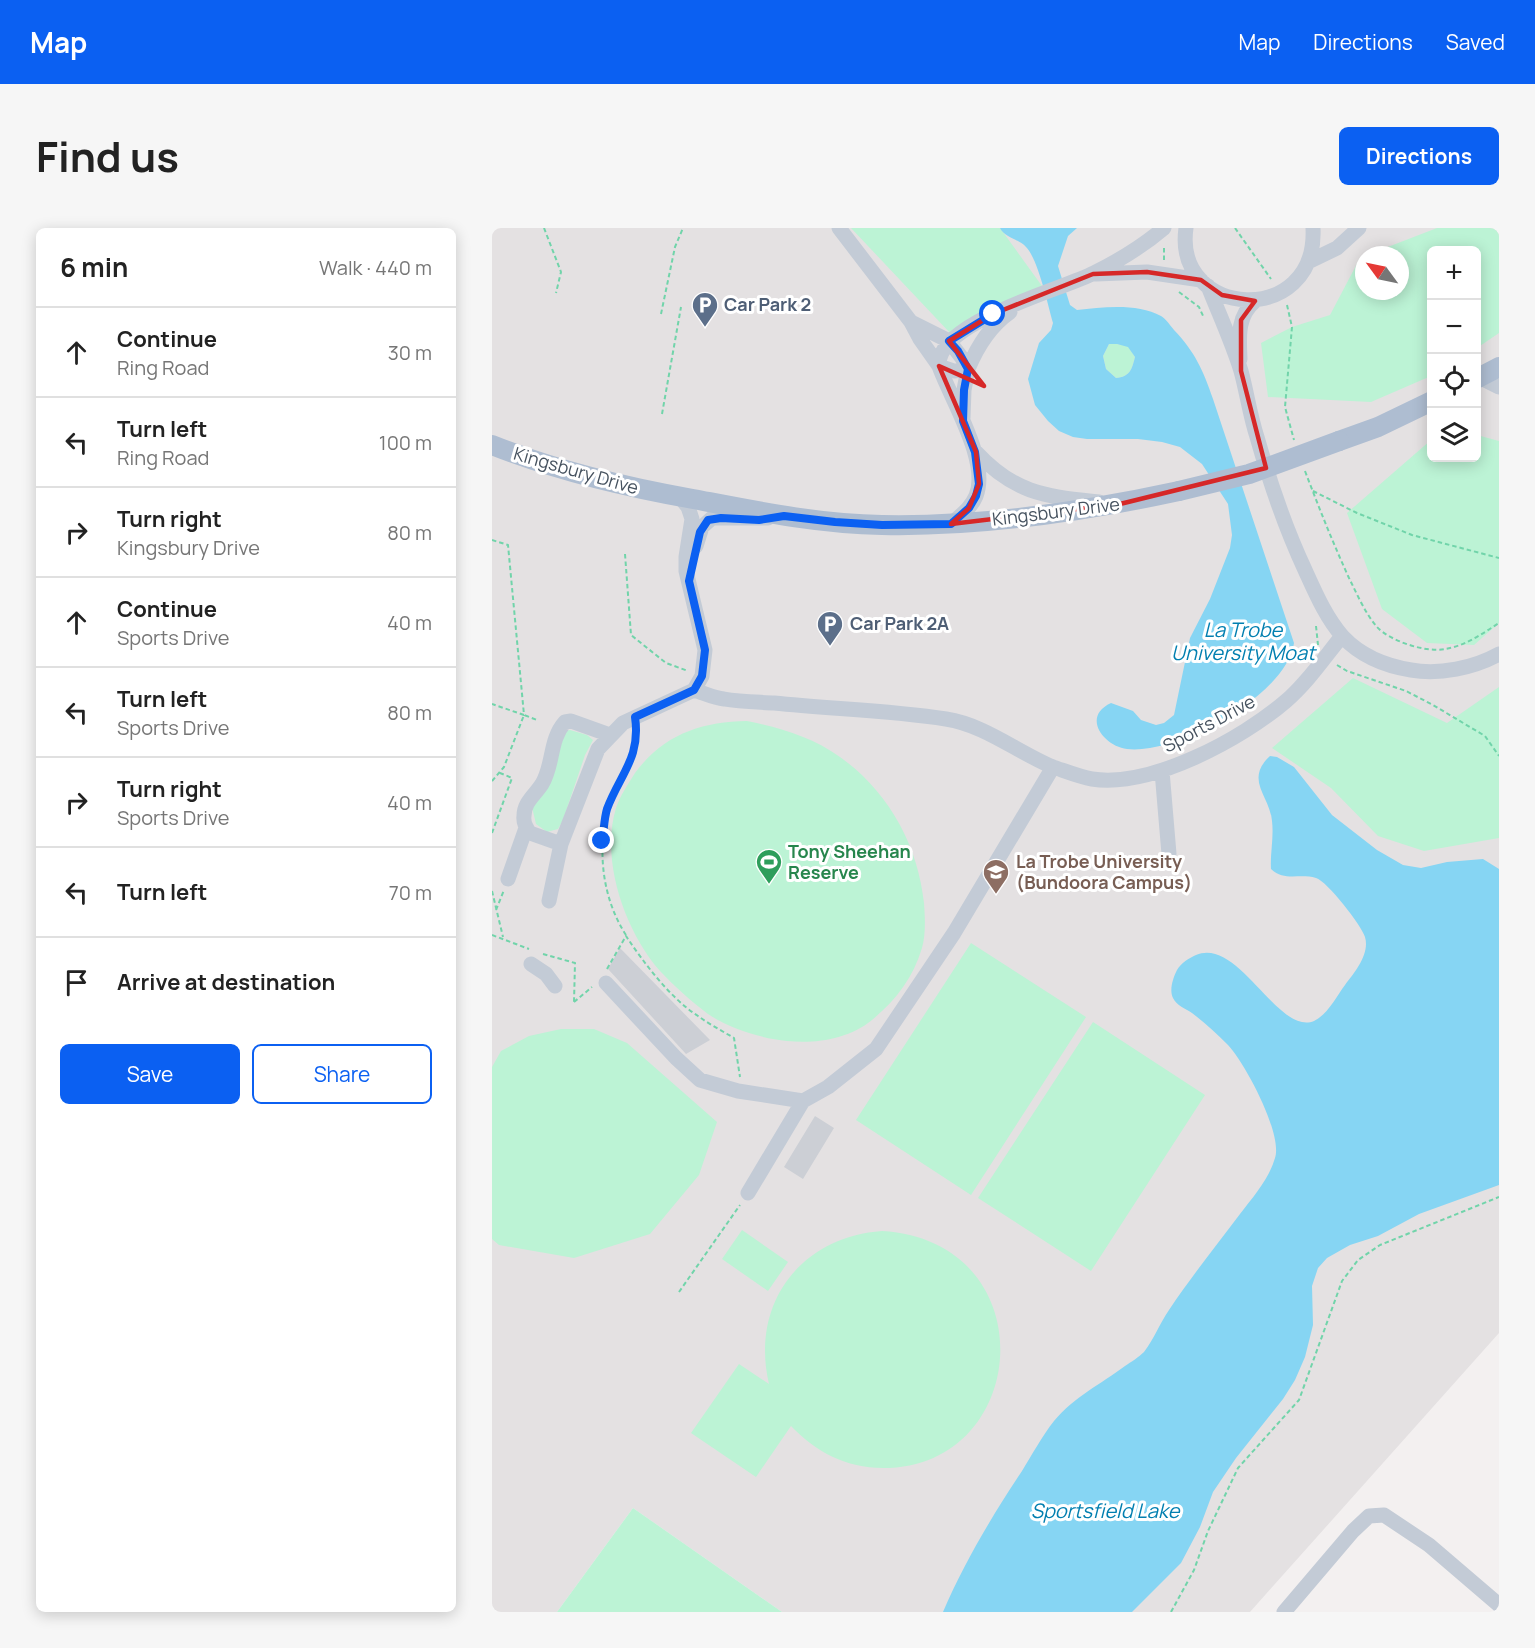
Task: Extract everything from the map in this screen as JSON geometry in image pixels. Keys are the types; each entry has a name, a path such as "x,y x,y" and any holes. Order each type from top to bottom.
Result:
{"main road":[{"path":"1481,376 1499,367"},
{"name":"Kingsbury Drive","path":"492,445 579,474 636,489 784,516 882,525 951,524 1120,504 1248,474 1378,427 1427,403"}],"street":[{"path":"839,228 911,322 939,366 975,452 979,484 976,496 969,508 951,524"},
{"path":"939,366 939,359 949,341 993,314 1093,274 1137,249 1164,228"},
{"path":"1186,228 1186,252 1192,267 1204,283 1240,371 1259,446 1293,544 1317,598 1342,636 1373,659 1397,668 1420,672 1440,672 1489,660 1499,654"},
{"path":"1093,274 1147,272 1204,283 1222,295 1238,300 1255,301 1281,293 1297,280 1308,262 1314,243 1313,228"},
{"path":"1308,262 1337,248 1359,228"},
{"path":"963,421 964,390 974,354 993,327 1006,314 1029,298"},
{"path":"1240,371 1241,320 1249,306 1255,301"},
{"path":"911,322 949,341 958,351 968,369"},
{"path":"939,366 954,371 968,369"},
{"path":"1481,379 1499,387"},
{"path":"975,452 988,466 1022,488 1042,495 1120,504"},
{"path":"549,901 561,844 598,749 623,723 694,690 702,676 705,650 689,581 686,557 692,519 688,507 680,497"},
{"path":"689,581 700,532 708,520 721,518 759,520 784,516"},
{"name":"Sports Drive","path":"694,690 725,700 878,711 957,720 1058,768 1091,779 1115,780 1162,771 1212,749 1267,716 1287,700 1310,676 1342,636"},
{"path":"508,879 526,828 524,815 526,804 542,784 555,736 565,722 610,735"},
{"path":"748,1193 803,1101 828,1087 876,1049 954,933 1058,768"},
{"path":"1162,771 1169,854"},
{"path":"526,828 538,837 561,844"},
{"path":"531,964 546,974 555,986"},
{"path":"602,979 676,1058 700,1080 742,1092 803,1101"},
{"path":"1284,1612 1353,1531 1369,1516 1384,1515 1429,1545 1499,1605"}],"path":[{"path":"544,228 561,272 556,293"},
{"path":"661,314 675,248 682,228"},
{"path":"1235,228 1281,293 1290,310 1292,327 1285,407 1295,441"},
{"path":"662,414 681,307"},
{"path":"1305,471 1333,543 1358,598 1377,627 1416,648 1444,650 1470,641 1499,623"},
{"path":"1313,491 1357,513 1413,535 1499,558"},
{"path":"492,540 507,546 524,715 504,767 492,781"},
{"path":"625,554 631,635 666,663 702,676"},
{"path":"1325,657 1347,671 1406,691 1433,705 1485,736 1499,756"},
{"path":"492,704 537,720"},
{"path":"635,717 637,734 633,756 617,785 606,812 602,841 608,892 615,918 642,960 681,1001 696,1015 734,1038 742,1092"},
{"path":"492,833 513,778 499,772"},
{"path":"492,812 499,815"},
{"path":"496,910 508,879"},
{"path":"492,891 502,937"},
{"path":"574,1002 602,979 626,936"},
{"path":"679,1292 748,1193"},
{"path":"1171,1612 1194,1570 1208,1531 1238,1468 1299,1400 1342,1281 1358,1260 1380,1245 1499,1197"}],"highlighted area":[{"path":"1147,272 1201,280 1222,295 1255,301 1241,320 1241,371 1266,468 1120,504 951,524 969,508 979,484 976,452 939,366 984,386 949,341 993,314 1093,274"}],"shaded area":[{"name":"La Trobe University (Bundoora Campus)","path":"492,228 1499,228 1499,1333 1250,1612 782,1612 633,1508 557,1612 492,1612"}],"green space":[{"path":"851,228 1000,228 1042,286 951,334"},
{"path":"1437,228 1499,228 1499,333 1481,345 1481,246 1427,246 1427,378 1371,402 1268,397 1261,343 1292,327 1330,315 1355,268 1355,300 1409,300 1409,246 1390,246"},
{"path":"1109,344 1128,346 1135,357 1131,369 1124,376 1116,378 1106,369 1103,356"},
{"path":"1481,436 1499,441 1499,623 1474,645 1427,643 1382,609 1347,513 1427,443 1427,462 1481,462"},
{"path":"1353,678 1447,723 1499,687 1499,838 1424,851 1378,836 1331,788 1272,748"},
{"name":"Tony Sheehan Reserve","path":"747,721 784,730 807,739 840,757 857,771 873,786 898,821 915,860 921,881 925,931 914,969 903,988 889,1005 872,1020 843,1036 809,1042 777,1040 736,1028 708,1014 671,982 647,955 626,916 619,894 611,850 612,828 616,808 635,773 658,749 685,733 714,724"},
{"path":"570,730 587,735 593,740 585,755 563,820 558,829 547,832 536,824 532,807 565,731"},
{"path":"971,943 1086,1017 971,1195 856,1120"},
{"path":"1093,1022 1205,1095 1091,1271 978,1198"},
{"path":"561,1029 594,1029 627,1043 717,1122 699,1175 650,1234 574,1258 499,1245 492,1239 492,1067 501,1051 529,1036"},
{"path":"742,1230 788,1262 768,1291 722,1259"},
{"path":"882,1231 936,1244 973,1272 994,1310 1000,1353 992,1396 969,1432 933,1458 883,1468 857,1465 832,1457 811,1444 791,1426 756,1477 691,1433 739,1364 769,1384 765,1354 767,1327 775,1302 788,1279 806,1261 828,1246 853,1236"},
{"path":"633,1508 782,1612 557,1612"}],"water":[{"name":"La Trobe University Moat","path":"1000,228 1077,228 1068,236 1058,266 1070,305 1077,310 1109,307 1142,309 1161,316 1193,354 1213,399 1294,643 1287,663 1272,682 1251,701 1227,718 1200,732 1173,742 1148,748 1118,747 1104,737 1099,730 1098,716 1102,709 1111,703 1133,711 1141,720 1156,725 1164,723 1174,715 1190,638 1210,599 1230,548 1232,535 1228,504 1202,464 1180,447 1138,439 1073,437 1059,431 1048,421 1035,405 1028,379 1039,343 1051,330 1053,323 1035,261 1023,244","holes":["1109,344 1128,347 1135,357 1130,372 1116,378 1106,369 1103,356"]},
{"name":"Sportsfield Lake","path":"1270,756 1277,757 1294,767 1332,815 1377,850 1403,865 1421,868 1447,862 1483,859 1499,869 1499,1185 1419,1214 1378,1236 1350,1245 1327,1258 1318,1268 1312,1286 1313,1325 1305,1357 1295,1380 1213,1492 1200,1527 1181,1563 1132,1612 943,1612 979,1540 1050,1427 1062,1412 1079,1398 1144,1352 1177,1298 1265,1180 1275,1158 1276,1147 1268,1116 1244,1067 1228,1045 1201,1020 1175,1001 1171,988 1177,970 1193,956 1212,953 1228,960 1243,972 1286,1014 1300,1022 1314,1021 1331,1005 1364,956 1366,943 1362,931 1328,887 1316,878 1282,875 1271,869 1272,821 1259,781 1259,773"}],"building":[{"path":"620,948 710,1040 686,1054 608,969"},
{"path":"815,1116 834,1128 803,1179 784,1167"}],"place":[{"name":"Car Park 2","path":"705,328"},
{"name":"Car Park 2A","path":"830,647"},
{"name":"Tony Sheehan Reserve","path":"769,885"},
{"name":"La Trobe University (Bundoora Campus)","path":"996,895"}],"route":[{"path":"602,841 606,812 617,785 633,756 637,734 635,717 694,690 702,676 705,650 689,581 702,527 712,518 759,520 784,516 882,525 951,524 969,508 976,496 979,484 975,452 963,421 964,390 968,369 954,345 949,341 993,314"}]}
